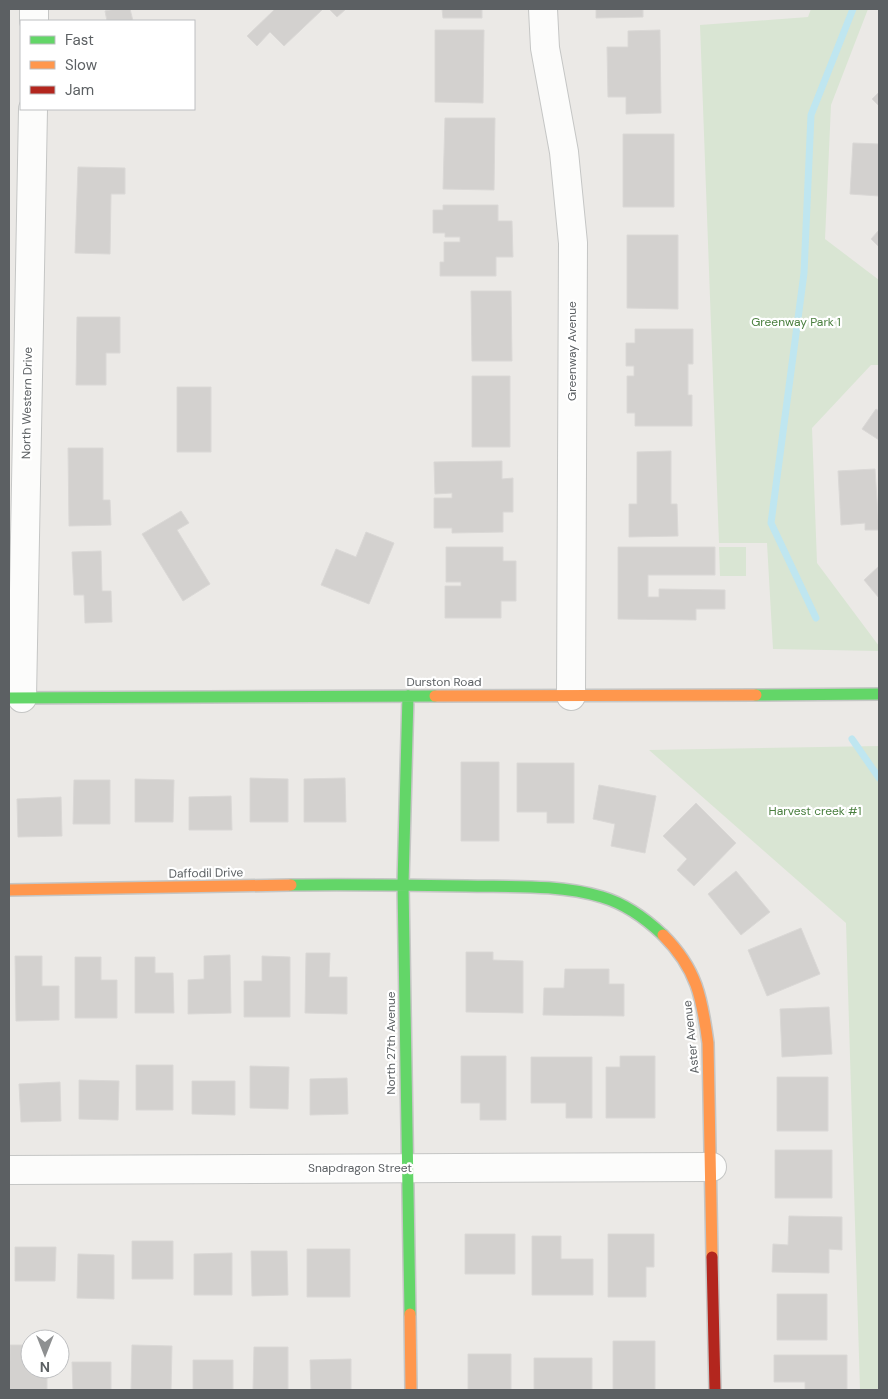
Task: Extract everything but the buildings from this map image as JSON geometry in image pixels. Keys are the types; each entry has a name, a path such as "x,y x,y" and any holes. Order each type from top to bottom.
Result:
{"street":[{"name":"Greenway Avenue","path":"543,9 545,48 564,152 573,243 571,696"},
{"name":"North Western Drive","path":"15,698 32,110"},
{"name":"Durston Road","path":"15,698 879,694"},
{"name":"North 27th Avenue","path":"408,696 403,884 411,1390"},
{"name":"Daffodil Drive","path":"9,890 403,884"},
{"name":"Aster Avenue","path":"403,884 540,888 581,892 618,902 634,911 663,935 688,966 701,996 708,1043 715,1390"},
{"name":"Snapdragon Street","path":"9,1170 712,1167"}],"green space":[{"name":"Greenway Park 1","path":"811,9 868,9 831,105 825,239 879,280 879,365 871,365 812,428 817,563 879,646 879,651 773,649 767,543 719,543 700,25 808,17"},
{"path":"719,547 746,547 746,576 720,576"},
{"name":"Harvest creek #1","path":"879,746 879,1390 860,1390 846,923 649,750"}],"waterway":[{"path":"816,618 771,523 804,273 811,115 853,9"},
{"path":"852,739 879,778"}],"traffic: fast":[{"path":"756,695 879,694"},
{"path":"408,696 403,884 410,1314"},
{"path":"9,698 435,696"},
{"path":"291,885 517,886 569,890 602,897 619,904 642,917 663,935"}],"traffic: slow":[{"path":"435,696 756,695"},
{"path":"9,890 291,885"},
{"path":"663,935 684,960 691,972 700,998 706,1027 708,1043 712,1257"},
{"path":"410,1314 411,1390"}],"traffic: jam":[{"path":"712,1257 715,1390"}]}
